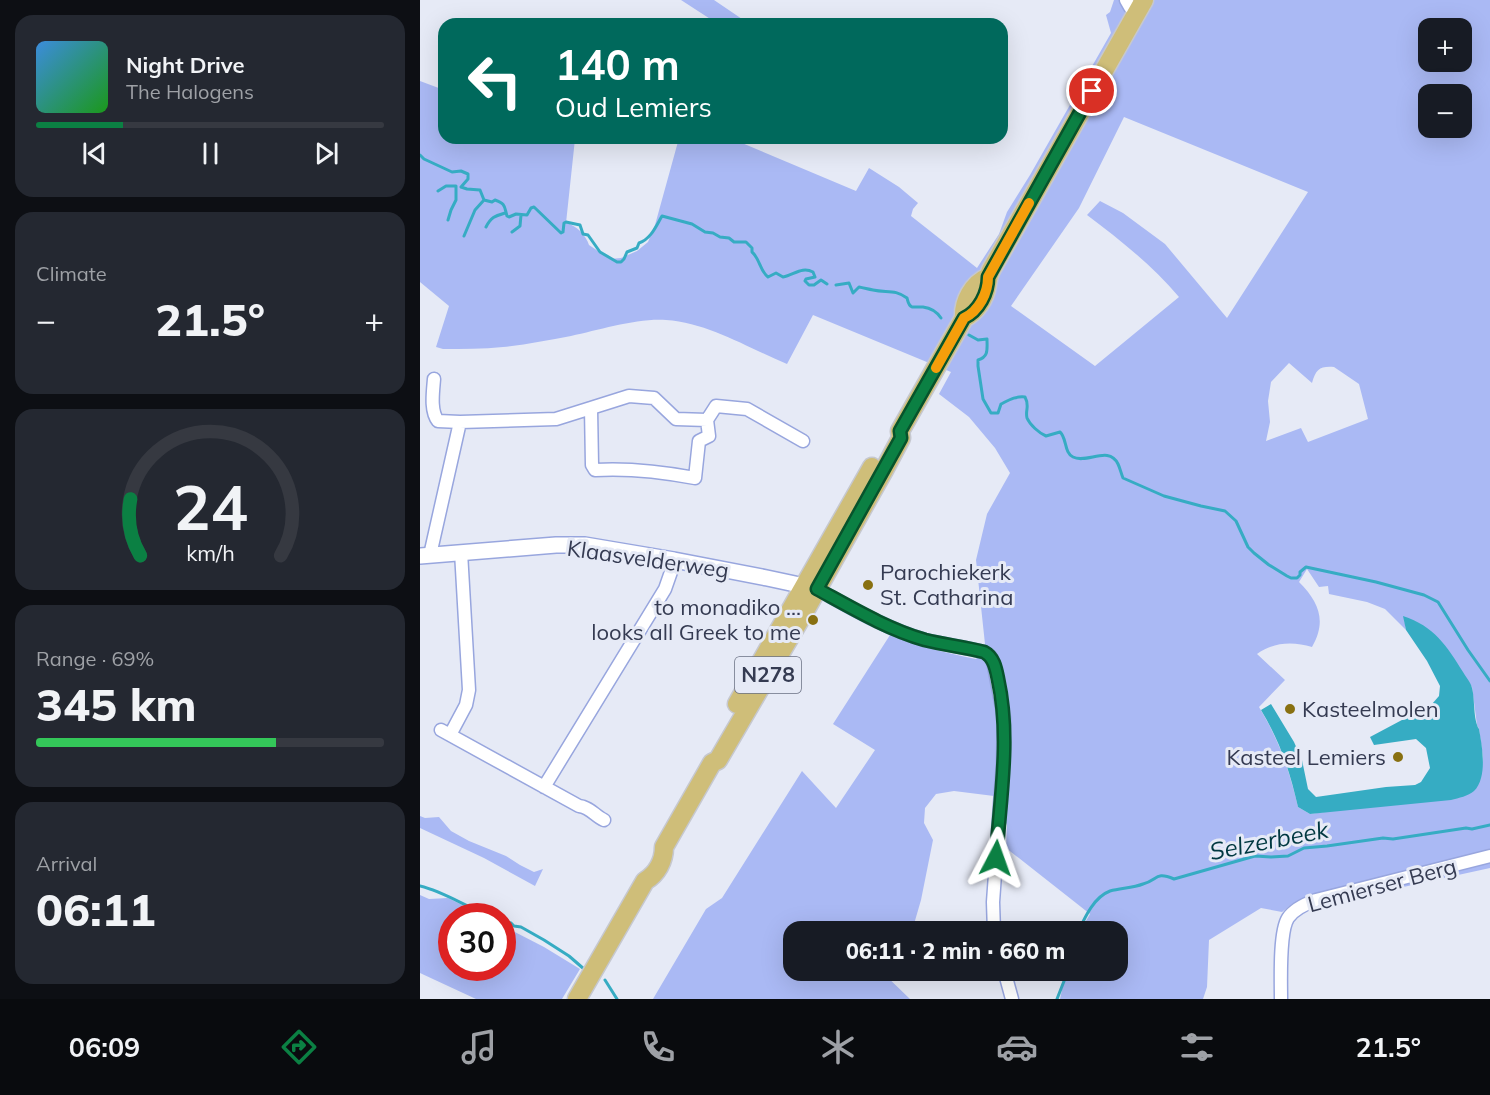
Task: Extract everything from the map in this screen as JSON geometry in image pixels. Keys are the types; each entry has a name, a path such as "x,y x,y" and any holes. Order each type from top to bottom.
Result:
{"main road":[{"name":"N278","path":"578,999 645,881 644,873 650,860 656,851 664,847 712,763 718,760 810,588 898,444 901,438 900,431 964,318 969,296 982,279 988,277 1136,4"}],"street":[{"path":"434,379 434,417 442,422 556,419 629,396 654,398 676,418 707,420"},
{"path":"591,408 592,465 595,470 695,478 699,441 709,436 707,420 716,406 747,409 803,441"},
{"path":"425,555 460,422"},
{"name":"Klaasvelderweg","path":"425,555 556,545 585,545 775,579 810,588"},
{"path":"461,552 469,690 466,705 446,733 590,810 603,820"},
{"path":"544,787 665,589 674,560"},
{"path":"810,588 901,631 928,641 984,652 991,657 1002,697 1005,727 994,921"},
{"name":"Lemierser Berg","path":"1281,999 1284,927 1289,917 1298,909 1316,900 1490,856"},
{"path":"1007,981 1012,999"}],"shaded area":[{"path":"681,0 714,0 741,18 709,18"},
{"path":"1114,0 1490,0 1490,852 1301,900 1282,912 1261,908 1209,940 1207,987 1203,999 1060,999 1064,981 1128,981 1128,921 1086,921 1090,914 1006,848 1007,825 994,796 954,791 936,794 925,808 924,823 933,840 915,921 783,921 783,981 891,981 910,999 653,999 706,909 722,898 802,771 836,808 875,750 833,724 890,635 932,649 976,659 985,644 976,560 987,514 1010,473 995,448 969,417 939,394 951,372 813,315 787,364 713,331 666,320 631,323 511,346 466,349 436,347 449,306 420,282 420,81 438,88 438,144 574,144 566,223 577,228 589,245 610,259 621,258 637,251 648,242 655,225 677,144 744,144 856,191 869,168 899,187 918,203 911,216 977,268 999,234 1007,212 1111,33 1106,15 1110,12","holes":["1124,117 1308,192 1227,318 1165,244 1123,213 1100,201 1087,215 1147,264 1179,297 1095,366 1011,306 1079,208","1289,363 1312,383 1319,369 1334,367 1359,384 1368,419 1308,442 1301,428 1266,441 1270,422 1268,401 1271,382","1307,569 1319,587 1328,586 1329,594 1367,602 1385,609 1406,630 1404,617 1472,687 1483,757 1480,780 1331,811 1310,814 1298,807 1283,755 1259,707 1285,680 1257,654 1270,647 1283,644 1312,647 1317,638 1320,620 1316,604 1299,582"]},
{"path":"1403,616 1423,625 1439,638 1471,684 1482,752 1483,770 1478,785 1469,794 1451,800 1310,814 1298,807 1284,757 1261,710 1271,704 1294,742 1302,760 1308,789 1316,797 1415,785 1421,782 1430,768 1426,748 1416,739 1374,745 1370,737 1432,704 1439,696 1440,686 1427,661 1406,630"},
{"path":"420,816 439,817 451,831 469,841 506,856 534,872 543,869 535,886 484,858 420,828"},
{"path":"1490,860 1490,868 1344,900 1344,896 1403,882 1416,882 1428,876"},
{"path":"420,895 429,899 448,898 458,903 438,903 438,981 516,981 516,933 580,969 562,999 476,999 420,973"}],"waterway":[{"path":"420,155 452,172 461,171 468,174 468,179 461,187 480,190 484,200 492,202 495,200 501,203 509,217 516,214 527,215 534,207 561,233 566,222 580,225 583,234 588,235 600,252 617,262 621,262 627,252 637,248 639,243 650,235 662,216 692,224 705,232 729,238 734,242 746,242 752,248 763,272 768,277 776,273 783,277 802,270 809,270 815,277 806,279 809,285 814,285 821,280 827,284"},
{"path":"438,191 446,186 456,186"},
{"path":"448,220 456,200 456,186"},
{"path":"464,236 475,210 484,200"},
{"path":"486,227 494,217 505,213"},
{"path":"512,232 520,226 521,215"},
{"path":"836,285 849,283 853,293 859,287 899,293 907,298 912,307 929,308 941,318"},
{"path":"969,335 978,340 987,339 987,352 978,360 978,366 983,399 991,413 998,413 1001,404 1009,400 1025,397 1027,418 1030,423 1046,436 1060,432 1070,455 1079,459 1109,456 1118,464 1123,478 1164,496 1225,511 1236,521 1248,547 1269,565 1291,578 1297,578 1306,567 1376,582 1424,595 1438,602 1490,681"},
{"name":"Selzerbeek","path":"1084,921 1091,908 1104,894 1139,885 1160,876 1174,879 1255,856 1288,856 1304,848 1383,838 1393,839 1490,825"},
{"path":"420,886 462,903"},
{"path":"516,926 544,940 584,969"},
{"path":"605,980 617,999"},
{"name":"Selzerbeek","path":"1057,999 1064,981"}],"slow traffic":[{"path":"936,368 964,318 969,316 982,300 988,277 1029,203"}],"place":[{"name":"Parochiekerk St. Catharina","path":"868,585"},
{"name":"to monadiko ... looks all Greek to me","path":"813,620"},
{"name":"Kasteelmolen","path":"1290,709"},
{"name":"Kasteel Lemiers","path":"1398,757"}],"route":[{"path":"996,858 1005,727 1002,697 991,657 984,652 928,641 901,631 817,589 901,438 900,431 964,318 969,316 982,300 988,277 1092,91"}]}
